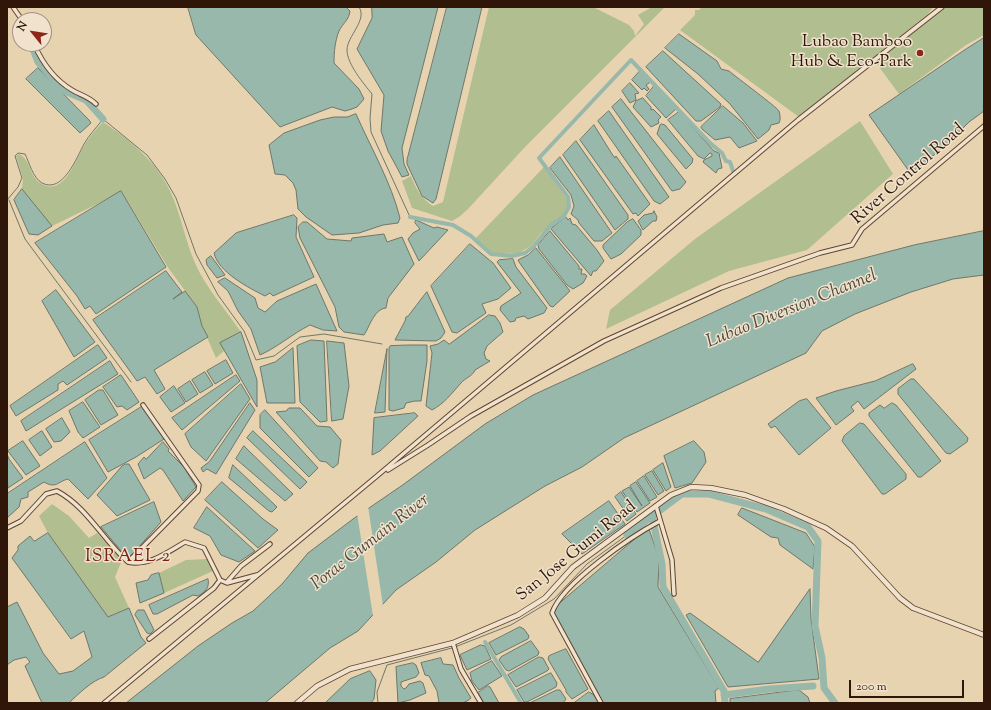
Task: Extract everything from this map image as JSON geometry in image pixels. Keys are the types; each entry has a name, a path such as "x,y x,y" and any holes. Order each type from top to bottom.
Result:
{"street":[{"path":"931,15 935,7"},
{"path":"104,703 378,476 798,120 942,7"},
{"path":"38,52 57,79 73,91 91,99 96,104"},
{"name":"River Control Road","path":"378,476 428,445 470,416 604,341 721,288 820,253 852,245 862,229 984,126"},
{"path":"128,562 198,491 198,485 143,405"},
{"name":"San Jose Gumi Road","path":"297,703 317,686 350,669 453,646 518,615 545,598 573,567 672,495 691,487 711,488 745,495 784,509 826,528 852,546 900,598 913,608 984,635"},
{"path":"7,528 21,521 46,494 57,491 68,496 78,506 128,562 138,564 163,555 185,542 204,548 220,580 227,583 258,575"},
{"path":"656,506 672,560 674,594"},
{"path":"601,703 552,613 554,606 582,575 646,529 660,522"},
{"path":"227,583 241,566 270,544"},
{"path":"149,639 214,588 220,580"},
{"path":"453,646 461,669 481,703"}],"green space":[{"path":"489,7 593,7 629,25 634,31 635,36 644,24 638,15 652,7 665,7 525,147 468,209 452,221 412,208 402,181 411,176 419,193 425,200 433,206 443,202"},
{"path":"702,7 933,7 928,14 799,117 680,30 695,15 695,10 699,10"},
{"name":"Lubao Bamboo Hub & Eco-Park","path":"945,7 984,7 984,35 966,45 899,94 874,60"},
{"path":"860,121 893,174 807,250 729,271 606,329 610,310 695,239"},
{"path":"103,122 123,136 158,170 174,200 195,263 210,290 241,332 221,343 225,350 216,358 202,326 197,307 169,269 122,192 52,226 22,189 23,178 16,156 19,154 26,160 36,180 40,183 48,186 56,185 63,181 74,166 87,141"},
{"path":"544,167 566,198 568,207 563,215 541,233 531,246 517,254 491,253 476,238"},
{"path":"52,504 69,516 89,538 97,533 122,560 115,577 129,608 108,617 48,533 39,516"},
{"path":"208,559 213,571 164,593 159,573 186,560"}],"water":[{"path":"188,7 346,7 350,11 347,19 339,31 335,47 334,63 359,89 364,99 357,107 352,109 345,111 332,107 280,127 196,35"},
{"path":"372,7 438,7 402,148 404,164 409,175 402,177 388,151 381,131 384,95 357,49 372,18"},
{"path":"447,7 482,7 436,199 433,203 422,196 407,164 407,160"},
{"path":"679,34 717,61 721,69 729,71 777,109 780,116 779,123 771,125 769,130 758,139 730,104 698,74 665,48"},
{"path":"984,38 984,111 969,122 945,146 911,174 869,115"},
{"path":"663,51 721,104 720,107 701,121 696,121 646,67"},
{"path":"38,68 91,123 80,133 26,79"},
{"path":"640,71 652,81 646,85 649,89 647,91 644,88 642,90 632,80"},
{"path":"630,83 639,93 635,94 636,100 630,103 622,91"},
{"path":"655,85 677,108 666,118 646,96"},
{"path":"643,98 651,107 651,110 653,109 661,117 658,120 659,123 651,127 633,107 636,101"},
{"path":"621,99 686,182 680,189 672,191 612,107"},
{"path":"723,106 743,123 757,141 739,148 730,137 715,140 702,129 701,127"},
{"path":"609,111 669,197 660,204 654,201 598,121"},
{"path":"679,112 714,151 719,153 722,168 718,169 716,173 703,162 712,156 712,154 710,153 704,159 698,156 668,120"},
{"path":"356,114 386,178 400,218 398,223 383,225 359,233 332,235 306,217 298,209 296,190 293,183 285,175 275,174 269,145 284,133 320,120 334,117 347,117"},
{"path":"594,125 612,154 615,158 616,156 650,204 638,216 636,213 633,214 580,140"},
{"path":"660,125 665,125 693,159 692,163 686,169 657,134"},
{"path":"576,141 628,215 628,219 615,230 563,155"},
{"path":"560,157 612,233 602,241 594,241 578,220 571,214 574,206 571,195 550,168"},
{"path":"22,189 52,226 38,235 29,234 14,200"},
{"path":"121,191 166,267 96,314 90,306 85,309 77,296 35,243"},
{"path":"654,211 657,217 656,221 653,221 643,230 638,221 644,215 653,213"},
{"path":"294,215 297,218 296,237 314,277 273,296 270,293 265,296 235,279 221,267 214,253 236,233"},
{"path":"566,217 568,220 570,218 572,224 576,225 597,250 604,261 596,271 593,271 591,276 551,229"},
{"path":"633,219 641,230 641,235 621,254 611,259 603,248 603,245 627,222"},
{"path":"416,220 434,228 437,227 448,230 419,261 408,239 413,233 420,229 415,223"},
{"path":"303,222 307,222 327,239 351,241 352,238 384,234 387,242 402,237 414,264 388,298 386,308 378,312 372,319 364,335 344,332 339,327 335,307 300,238 298,227"},
{"path":"550,231 579,266 579,269 582,269 581,274 585,274 587,276 583,283 573,289 567,285 539,249 538,245"},
{"path":"984,231 984,275 953,279 911,292 855,314 822,331 806,353 624,438 582,467 545,486 475,530 436,562 396,590 358,631 330,648 265,703 126,703 198,646 253,611 282,584 308,553 485,424 533,395 788,278 914,245"},
{"path":"470,244 493,263 511,288 498,299 482,304 486,313 457,333 452,332 431,286"},
{"path":"536,248 570,291 553,307 550,306 518,260 528,255"},
{"path":"211,256 225,275 217,278 207,265 206,260"},
{"path":"513,259 516,267 547,308 544,313 528,319 524,316 516,318 515,321 510,322 500,310 501,306 521,293 497,262 499,260"},
{"path":"166,271 182,292 173,299 185,291 197,307 202,326 208,337 154,370 165,389 157,394 145,377 137,381 93,320"},
{"path":"225,278 255,298 258,308 265,312 277,301 316,284 337,331 323,330 310,325 260,355 251,329 238,311 228,291 218,282"},
{"path":"56,290 95,342 74,357 42,301"},
{"path":"427,292 445,332 441,338 436,341 395,340 406,317"},
{"path":"489,315 495,316 500,323 503,332 487,346 484,353 486,359 490,361 475,370 473,374 463,381 444,401 432,410 426,406 432,353 430,346 438,344 444,340 449,344"},
{"path":"241,332 257,380 257,407 220,343"},
{"path":"311,340 324,341 327,421 320,422 300,402 297,346"},
{"path":"327,341 344,343 349,386 343,419 332,421"},
{"path":"98,345 107,358 67,385 63,381 58,384 58,390 16,416 10,406"},
{"path":"427,345 427,361 421,401 406,403 404,408 393,411 389,410 389,348 390,346"},
{"path":"293,348 295,403 267,403 260,367 275,362"},
{"path":"387,349 385,412 375,413"},
{"path":"226,360 233,373 215,384 207,371"},
{"path":"110,361 118,374 26,431 21,421"},
{"path":"913,364 916,369 864,409 858,401 851,407 854,411 836,425 816,398 875,381"},
{"path":"205,372 213,385 200,393 192,380"},
{"path":"121,375 139,402 127,410 122,406 117,407 103,387"},
{"path":"236,375 240,381 182,430 172,418"},
{"path":"911,379 914,379 968,438 967,442 950,454 946,453 898,394 898,389"},
{"path":"190,381 198,394 186,402 178,389"},
{"path":"241,384 250,399 206,461 191,447 185,434"},
{"path":"174,386 185,403 171,412 160,397"},
{"path":"99,390 103,390 118,415 101,425 85,400"},
{"path":"807,399 831,428 799,455 775,426 771,428 768,424 799,401"},
{"path":"83,402 100,427 83,438 78,432 69,411"},
{"path":"250,403 255,410 216,474 207,469 203,472 201,468 209,462"},
{"path":"892,403 896,405 941,461 921,477 918,477 869,416 869,413 880,405 884,408"},
{"path":"143,406 164,439 136,457 108,472 89,440"},
{"path":"289,408 300,408 317,426 330,427 341,440 338,464 333,468 326,462 320,461 276,412 286,411"},
{"path":"265,410 318,468 309,477 260,428 260,415"},
{"path":"415,413 418,416 380,451 372,455 374,418"},
{"path":"62,418 70,432 61,441 54,442 46,429"},
{"path":"860,423 864,424 906,474 906,479 885,494 882,494 842,441 844,436"},
{"path":"42,431 52,447 40,456 29,440"},
{"path":"253,431 307,482 300,489 247,438"},
{"path":"23,441 40,466 26,475 8,451"},
{"path":"694,441 704,452 706,462 692,483 675,488 664,456"},
{"path":"85,442 107,478 88,499 68,479 54,485 44,482 28,492 28,497 21,499 19,507 7,518 7,494"},
{"path":"163,442 169,449 168,451 184,467 196,487 183,501 163,470 160,468 144,479 138,464 144,457 146,459"},
{"path":"244,446 293,494 285,501 236,459"},
{"path":"7,454 23,478 8,488"},
{"path":"663,463 671,487 666,491 653,470"},
{"path":"129,464 150,500 117,516 97,495 122,466"},
{"path":"233,465 277,507 272,512 229,478"},
{"path":"652,471 664,491 658,495 645,475"},
{"path":"644,476 657,497 650,501 637,481"},
{"path":"222,482 263,519 278,530 258,548 205,500"},
{"path":"636,482 650,503 637,512 622,491 629,487 642,506 630,486"},
{"path":"621,492 636,514 627,521 624,517 627,514 615,497"},
{"path":"609,501 625,524 582,554 562,534"},
{"path":"154,502 161,522 128,559 101,527"},
{"path":"207,507 255,551 239,562 221,555 210,536 194,528"},
{"path":"742,508 806,533 815,547 813,569 780,545 778,538 771,537 738,515"},
{"path":"649,529 659,558 658,587 719,688 715,691 716,703 603,703 555,618 554,613 556,606 644,531"},
{"path":"48,533 108,617 129,608 141,637 146,643 104,677 95,681 86,688 69,703 42,703 25,666 30,662 26,657 14,660 7,665 7,607 17,602 43,653 59,674 73,671 92,657 84,631 71,639 12,558 18,550 18,546 30,536 34,541"},
{"path":"159,573 164,593 140,603 136,583 148,580 151,575"},
{"path":"208,579 208,587 198,596 193,595 157,614 153,614 149,605"},
{"path":"810,589 811,619 819,679 728,687 686,615 690,613 758,662"},
{"path":"138,610 144,610 154,630 150,634 147,633 135,615"},
{"path":"520,627 524,629 529,636 528,639 496,655 489,643"},
{"path":"531,641 539,652 538,655 509,671 506,670 499,660 501,657"},
{"path":"481,645 485,646 491,659 467,670 460,655"},
{"path":"566,649 588,689 572,699 566,692 548,659 549,656"},
{"path":"539,657 543,658 549,669 516,687 508,675"},
{"path":"441,658 443,664 453,665 471,698 468,701 456,704 439,703 437,691 429,676 425,675 421,663"},
{"path":"492,661 502,676 479,690 472,681 470,673"},
{"path":"413,663 416,665 419,673 416,677 401,682 401,686 404,689 409,684 420,681 423,683 426,693 410,700 398,703 396,667"},
{"path":"370,671 376,680 374,699 371,703 325,703 350,679"},
{"path":"551,673 557,683 556,687 527,702 524,702 517,690"},
{"path":"488,686 499,703 484,703 478,693"},
{"path":"560,690 566,699 563,703 530,703"},
{"path":"799,690 808,697 810,703 730,703 730,699"},
{"path":"589,692 594,695 599,703 574,703"}],"pier":[{"path":"368,506 383,606 373,616 357,513"}],"waterway":[{"path":"359,7 361,17 350,39 347,50 348,56 356,74 372,94 370,118 371,132 410,217"},
{"path":"34,52 38,62 62,90 86,100 103,119"},
{"path":"410,217 453,225 471,236 491,254 512,256 525,253 533,247 550,226 564,216 569,207 568,197 539,158 631,60 710,143 722,153 726,161 730,162 734,174"},
{"path":"7,200 18,187 22,178 15,156 18,153 25,154 34,174 39,181 50,185 56,183 63,179 73,165 86,141 103,119 147,155 165,179 176,198 196,254 218,295 244,331 256,360 274,356 300,337 324,334 382,344"},
{"path":"9,200 25,239 131,382"},
{"path":"627,535 682,494 709,494 766,509 808,527 818,541 815,626 822,658 824,688 835,703"},
{"path":"652,516 662,564 663,587 724,691 725,703"},
{"path":"455,647 511,625 554,599 587,564 627,535"},
{"path":"485,642 521,703"},
{"path":"378,703 377,692 387,665 452,648"},
{"path":"724,695 769,689 813,686"}],"place":[{"name":"Lubao Bamboo Hub & Eco-Park","path":"920,53"}],"district":[{"name":"ISRAEL 2","path":"128,558"}],"water label":[{"name":"Lubao Diversion Channel","path":"792,310"},
{"name":"Porac Gumain River","path":"371,543"}]}
